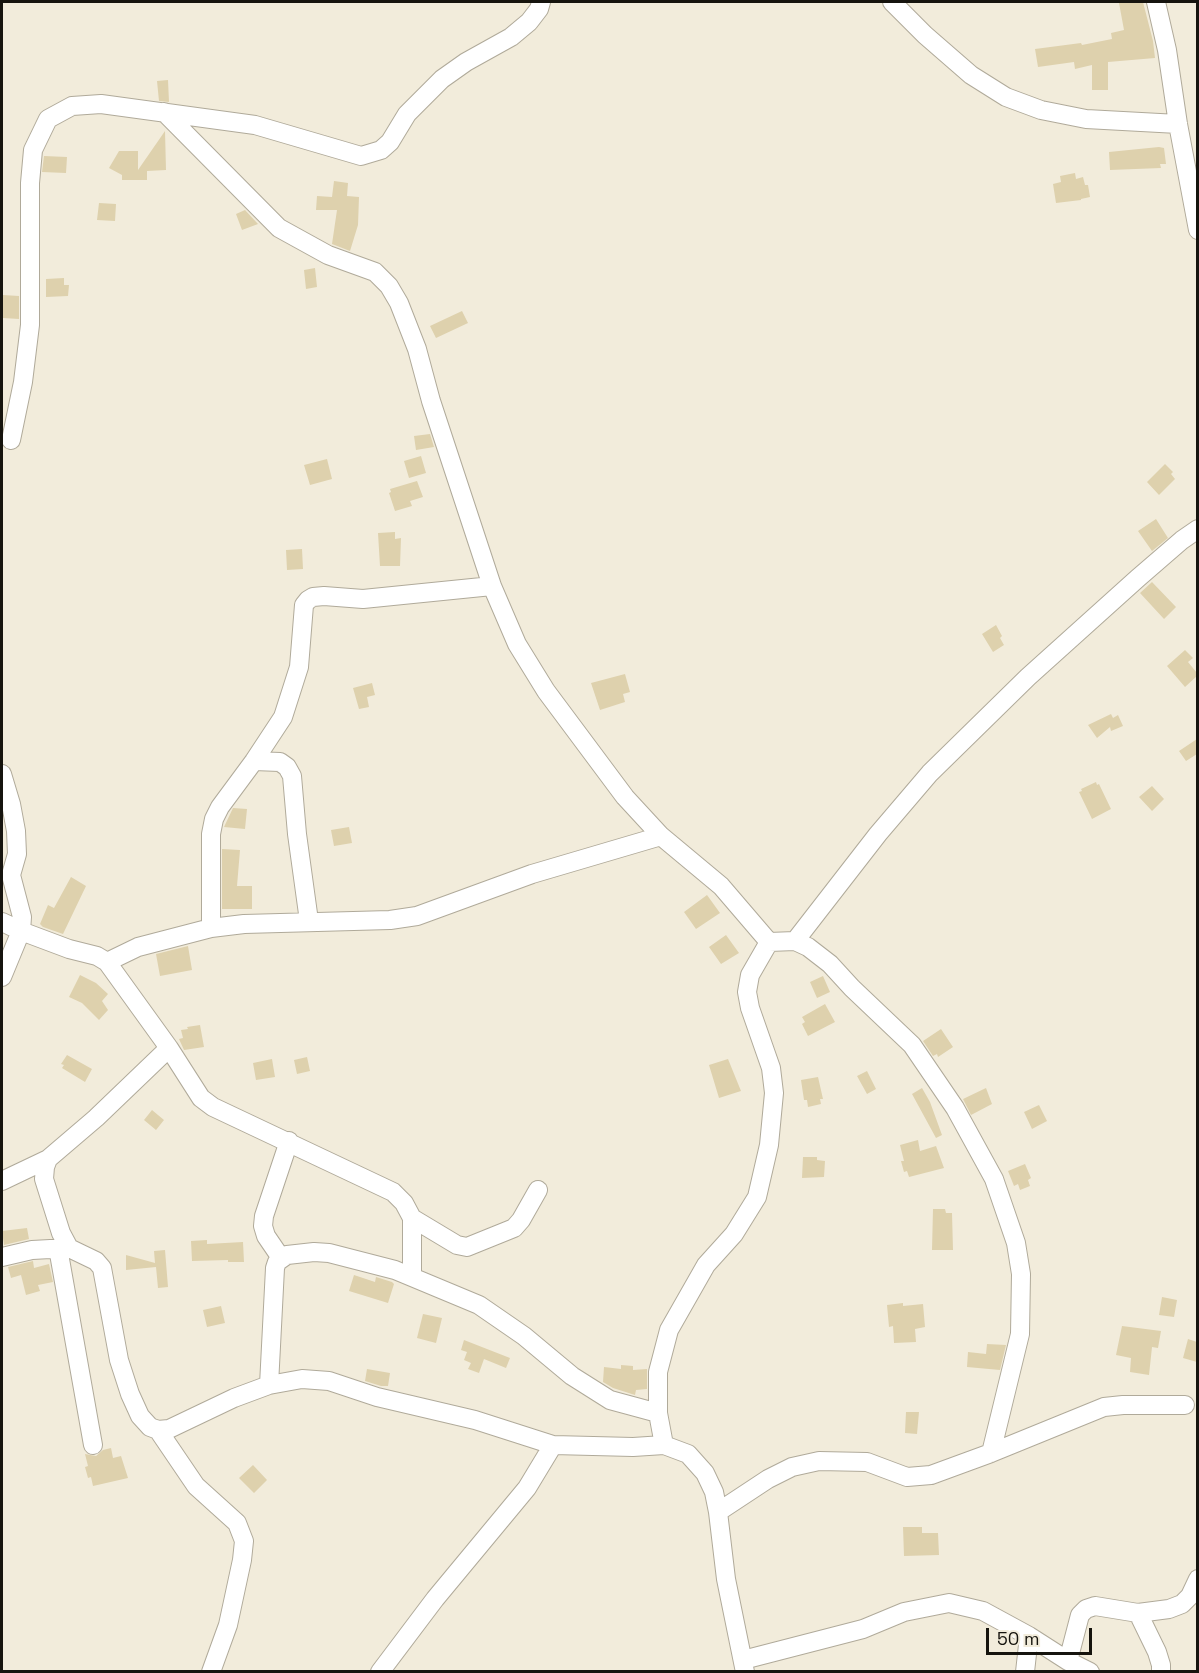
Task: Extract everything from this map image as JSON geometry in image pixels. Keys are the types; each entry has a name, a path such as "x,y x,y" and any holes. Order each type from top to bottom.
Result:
{"street":[{"path":"11,440 23,382 30,325 30,183 33,150 48,119 72,106 101,104 255,125 361,156 381,150 390,142 407,114 442,79 466,62 511,37 529,22 539,9 541,2"},
{"path":"892,2 925,35 971,75 1006,97 1041,110 1086,119 1178,124"},
{"path":"1156,2 1167,50 1197,230"},
{"path":"164,112 279,228 328,255 375,272 389,286 399,303 417,349 431,401 492,586 517,644 546,691 626,797 661,836 721,886 769,942"},
{"path":"795,941 878,834 930,773 1028,677 1137,578 1197,529"},
{"path":"211,928 211,834 214,819 283,717 299,667 304,605 308,600 324,596 363,599 492,586"},
{"path":"254,761 280,762 287,767 292,776 309,921"},
{"path":"2,774 16,831 16,854 11,875 21,911 21,931 2,977"},
{"path":"107,962 138,947 211,928 309,921 390,920 417,916 532,874 661,836"},
{"path":"2,922 69,949 97,956 107,962 169,1048 201,1098 213,1107 393,1192 404,1203 412,1218 412,1276"},
{"path":"769,942 795,941 808,947 830,964 912,1045 955,1108 994,1179 1016,1243 1021,1274 1022,1303 1016,1356 991,1453"},
{"path":"664,1445 658,1413 658,1372 669,1330 706,1265 734,1234 757,1197 769,1145 774,1093 771,1068 750,1008 747,992 750,975 769,942"},
{"path":"2,1181 48,1159 122,1095 169,1048"},
{"path":"282,1258 266,1236 263,1226 264,1216 289,1141"},
{"path":"48,1159 44,1179 64,1248 93,1445"},
{"path":"412,1218 457,1245 467,1247 514,1228 538,1190"},
{"path":"2,1257 32,1250 64,1248 96,1261 102,1268 119,1360 130,1394 140,1416 150,1427 158,1430 169,1429 269,1384 302,1379 329,1381 377,1397 475,1420 553,1445 633,1447 664,1445 688,1454 698,1463 714,1492 726,1579 744,1666 863,1629 904,1612 949,1603 983,1611 1068,1661 1090,1671"},
{"path":"269,1384 275,1268 282,1258 294,1253 329,1253 412,1276 479,1305 524,1336 572,1376 610,1400 658,1413"},
{"path":"718,1512 768,1479 792,1467 819,1461 867,1462 907,1478 931,1475 1104,1407 1185,1405"},
{"path":"158,1430 196,1486 237,1523 244,1541 228,1625 211,1671"},
{"path":"380,1671 435,1599 527,1488 553,1445"},
{"path":"1068,1661 1080,1615 1086,1609 1095,1606 1138,1612 1168,1609 1182,1604 1190,1596 1197,1579"},
{"path":"1138,1612 1159,1658 1161,1671"},
{"path":"1025,1671 1029,1636"}],"building":[{"path":"1143,2 1155,58 1108,62 1108,90 1092,90 1092,65 1075,69 1074,62 1038,67 1035,49 1081,43 1082,45 1112,39 1111,33 1124,30 1119,3"},
{"path":"168,80 169,102 159,101 157,81"},
{"path":"165,131 166,170 147,171 147,180 122,180 122,175 109,168 119,151 138,151 138,170"},
{"path":"1164,148 1166,164 1160,164 1161,168 1110,170 1109,152"},
{"path":"44,156 67,157 66,173 42,172"},
{"path":"1075,173 1076,179 1083,177 1085,185 1088,185 1090,197 1056,203 1053,184 1061,182 1060,176"},
{"path":"334,181 348,183 347,196 359,197 358,225 350,251 332,244 337,210 316,210 317,196 332,197"},
{"path":"99,203 116,204 115,221 97,220"},
{"path":"245,210 258,224 242,230 236,214"},
{"path":"315,268 317,287 306,289 304,270"},
{"path":"64,278 64,285 69,285 68,296 46,297 46,279"},
{"path":"3,295 19,296 19,319 3,318"},
{"path":"462,311 468,323 436,338 430,326"},
{"path":"430,434 434,447 416,450 414,436"},
{"path":"421,456 426,473 409,478 404,461"},
{"path":"327,459 332,479 310,485 304,465"},
{"path":"1165,464 1173,472 1171,474 1175,479 1159,495 1147,482"},
{"path":"417,481 423,497 410,501 412,506 395,511 389,493 390,489"},
{"path":"1156,519 1168,538 1152,551 1138,531"},
{"path":"395,532 395,539 401,538 400,566 380,566 378,533"},
{"path":"302,549 303,569 287,570 286,550"},
{"path":"1152,582 1176,607 1164,619 1140,593"},
{"path":"996,625 1004,645 993,652 982,634"},
{"path":"1185,650 1193,658 1188,662 1197,676 1185,687 1167,666"},
{"path":"625,674 630,692 623,694 625,702 600,710 591,683"},
{"path":"372,683 375,695 367,697 369,707 359,709 353,688"},
{"path":"1111,714 1113,718 1118,715 1123,726 1111,731 1110,727 1097,738 1088,725"},
{"path":"1197,739 1197,754 1186,761 1179,751"},
{"path":"1096,782 1111,809 1092,819 1079,792"},
{"path":"1152,786 1164,799 1152,811 1139,797"},
{"path":"233,808 247,809 245,829 224,827"},
{"path":"349,827 352,843 334,846 331,830"},
{"path":"222,849 240,850 237,886 252,886 252,909 222,909"},
{"path":"71,877 86,886 63,934 40,924 48,905 54,908"},
{"path":"707,895 720,913 696,929 684,912"},
{"path":"726,935 739,953 721,964 709,947"},
{"path":"188,946 192,970 160,976 156,954"},
{"path":"80,975 96,983 108,994 102,1001 108,1010 99,1020 82,1003 69,997"},
{"path":"823,976 830,992 817,998 810,982"},
{"path":"825,1004 835,1022 808,1036 802,1024 805,1022 802,1017"},
{"path":"200,1025 204,1047 184,1050 179,1039 183,1038 181,1030"},
{"path":"941,1029 953,1047 938,1057 937,1054 933,1056 923,1041"},
{"path":"67,1055 92,1069 85,1082 62,1068 64,1065 61,1064"},
{"path":"307,1057 310,1071 297,1074 294,1060"},
{"path":"272,1059 275,1077 256,1080 253,1063"},
{"path":"728,1059 741,1091 719,1098 709,1065"},
{"path":"867,1071 876,1089 867,1094 857,1076"},
{"path":"818,1077 823,1099 820,1099 821,1104 808,1107 807,1100 804,1100 801,1080"},
{"path":"922,1088 930,1102 942,1135 936,1138 912,1094"},
{"path":"986,1088 992,1104 971,1115 963,1099"},
{"path":"1039,1105 1047,1121 1032,1129 1024,1112"},
{"path":"152,1110 164,1120 156,1130 144,1120"},
{"path":"918,1140 920,1151 936,1146 944,1168 909,1177 907,1171 904,1172 900,1145"},
{"path":"803,1157 817,1157 817,1160 825,1161 824,1177 802,1178"},
{"path":"1025,1164 1031,1178 1028,1180 1030,1186 1020,1190 1018,1184 1014,1186 1008,1171"},
{"path":"933,1209 945,1209 946,1213 952,1213 953,1250 932,1250"},
{"path":"27,1228 29,1239 4,1245 2,1231"},
{"path":"207,1240 207,1244 243,1242 244,1262 192,1261 191,1241"},
{"path":"165,1250 168,1287 158,1288 156,1267 126,1270 126,1255 155,1263 154,1251"},
{"path":"33,1261 34,1268 49,1264 53,1282 38,1285 40,1291 26,1295 21,1275 11,1278 8,1267"},
{"path":"354,1275 375,1282 376,1277 392,1282 394,1284 388,1303 349,1291"},
{"path":"1162,1297 1177,1300 1174,1317 1159,1315"},
{"path":"903,1303 903,1306 923,1304 925,1327 915,1329 916,1342 894,1343 893,1326 889,1327 887,1305"},
{"path":"221,1306 225,1323 207,1327 203,1310"},
{"path":"423,1314 442,1318 436,1343 417,1338"},
{"path":"1122,1326 1161,1331 1158,1348 1152,1347 1149,1375 1130,1372 1131,1358 1116,1355"},
{"path":"1188,1339 1197,1342 1197,1362 1183,1358"},
{"path":"464,1340 510,1358 506,1368 484,1359 479,1373 468,1369 471,1363 464,1360 467,1352 461,1350"},
{"path":"987,1344 1006,1345 1000,1370 967,1367 968,1352 986,1354"},
{"path":"621,1365 633,1366 633,1370 647,1369 647,1389 636,1390 635,1395 603,1382 604,1367 621,1369"},
{"path":"367,1369 390,1373 388,1386 365,1381"},
{"path":"906,1412 919,1412 917,1434 905,1433"},
{"path":"111,1448 113,1458 121,1456 128,1478 93,1486 85,1467 88,1466 85,1454 96,1456 103,1450"},
{"path":"253,1465 267,1480 254,1493 239,1478"},
{"path":"903,1527 922,1527 922,1533 938,1533 939,1555 904,1556"}]}
